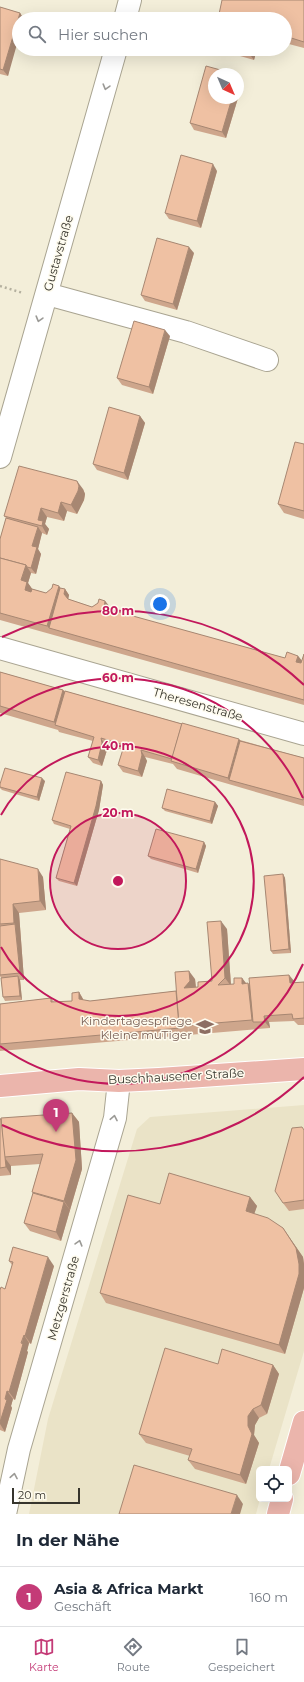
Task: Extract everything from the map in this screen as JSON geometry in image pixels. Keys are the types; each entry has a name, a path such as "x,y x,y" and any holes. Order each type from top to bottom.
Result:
{"main road":[{"name":"Buschhausener Straße","path":"0,1086 79,1080 119,1081 304,1069"},
{"path":"291,1466 304,1422"},
{"path":"278,1514 281,1502"}],"street":[{"path":"127,12 130,0"},
{"name":"Gustavstraße","path":"0,457 114,56"},
{"path":"47,294 186,332 267,360"},
{"name":"Theresenstraße","path":"0,648 304,734"},
{"name":"Metzgerstraße","path":"5,1514 19,1449 115,1118 119,1081"}],"shaded area":[{"path":"304,1105 304,1351 270,1466 256,1466 256,1502 259,1502 256,1514 29,1514 48,1419 137,1129 150,1117"}],"building":[{"path":"222,0 304,0 304,42 292,38 292,12 219,12"},
{"path":"0,7 17,12 12,12 12,40 3,70 0,69"},
{"path":"206,66 213,68 208,68 208,104 230,104 222,132 190,123"},
{"path":"181,155 213,164 197,221 165,213"},
{"path":"157,238 189,247 173,304 141,295"},
{"path":"134,321 165,330 149,387 117,378"},
{"path":"109,407 140,416 124,473 93,464"},
{"path":"295,442 304,444 304,511 278,504"},
{"path":"19,466 77,481 79,486 78,491 71,505 61,502 58,513 41,508 38,520 43,521 42,526 4,516"},
{"path":"6,518 38,527 32,546 37,547 31,568 27,567 26,565 0,558 0,539"},
{"path":"0,558 26,565 21,580 27,582 25,590 31,592 32,589 46,593 52,588 53,584 59,586 47,626 0,613"},
{"path":"60,588 65,589 64,594 68,599 92,607 98,603 99,599 105,601 104,608 285,658 287,652 298,656 296,662 301,663 304,654 304,700 49,628"},
{"path":"0,672 63,690 54,722 0,706"},
{"path":"65,691 182,724 172,759 141,750 142,755 138,771 118,765 123,749 127,746 101,738 102,743 98,760 88,757 94,737 55,725"},
{"path":"182,723 239,739 228,778 171,761"},
{"path":"240,741 304,758 303,800 229,780"},
{"path":"5,768 42,778 37,797 0,787"},
{"path":"66,772 101,781 96,806 74,883 56,878 71,826 52,820"},
{"path":"167,789 215,802 210,821 162,808"},
{"path":"156,829 204,842 196,869 148,856"},
{"path":"0,859 38,869 40,901 13,904 14,923 0,924"},
{"path":"283,874 289,949 271,951 264,876"},
{"path":"221,921 225,978 218,985 234,984 234,978 242,978 242,984 248,983 252,1020 179,1026 175,972 189,971 190,981 184,988 198,987 198,982 212,981 207,922"},
{"path":"15,924 20,973 0,975 0,926"},
{"path":"289,975 290,983 304,982 304,1018 293,1019 292,1014 264,1016 265,1022 253,1022 249,978"},
{"path":"18,976 20,996 3,997 1,978"},
{"path":"176,991 180,1028 0,1044 0,1004 51,998 51,1002 72,1001 72,993 79,992 79,999 90,1001"},
{"path":"72,1113 76,1160 64,1201 32,1192 43,1154 4,1157 1,1118"},
{"path":"0,1119 6,1167 0,1168"},
{"path":"302,1127 304,1130 304,1200 283,1203 275,1191 292,1128"},
{"path":"169,1173 250,1197 246,1211 268,1218 283,1228 296,1248 299,1274 279,1345 100,1293 128,1195 160,1204"},
{"path":"33,1193 64,1202 56,1232 24,1223"},
{"path":"13,1247 48,1257 25,1336 24,1335 21,1343 23,1344 9,1392 7,1391 5,1399 7,1400 0,1422 0,1290 1,1287 5,1289 13,1262 9,1261"},
{"path":"165,1348 218,1364 222,1349 273,1365 261,1405 253,1409 248,1416 248,1426 252,1434 240,1475 188,1460 192,1449 139,1434"},
{"path":"134,1465 237,1495 231,1514 119,1514"}],"place":[{"name":"Kindertagespflege Kleine muTiger","path":"205,1027"},
{"name":"Asia & Africa Markt","path":"56,1132"}]}
